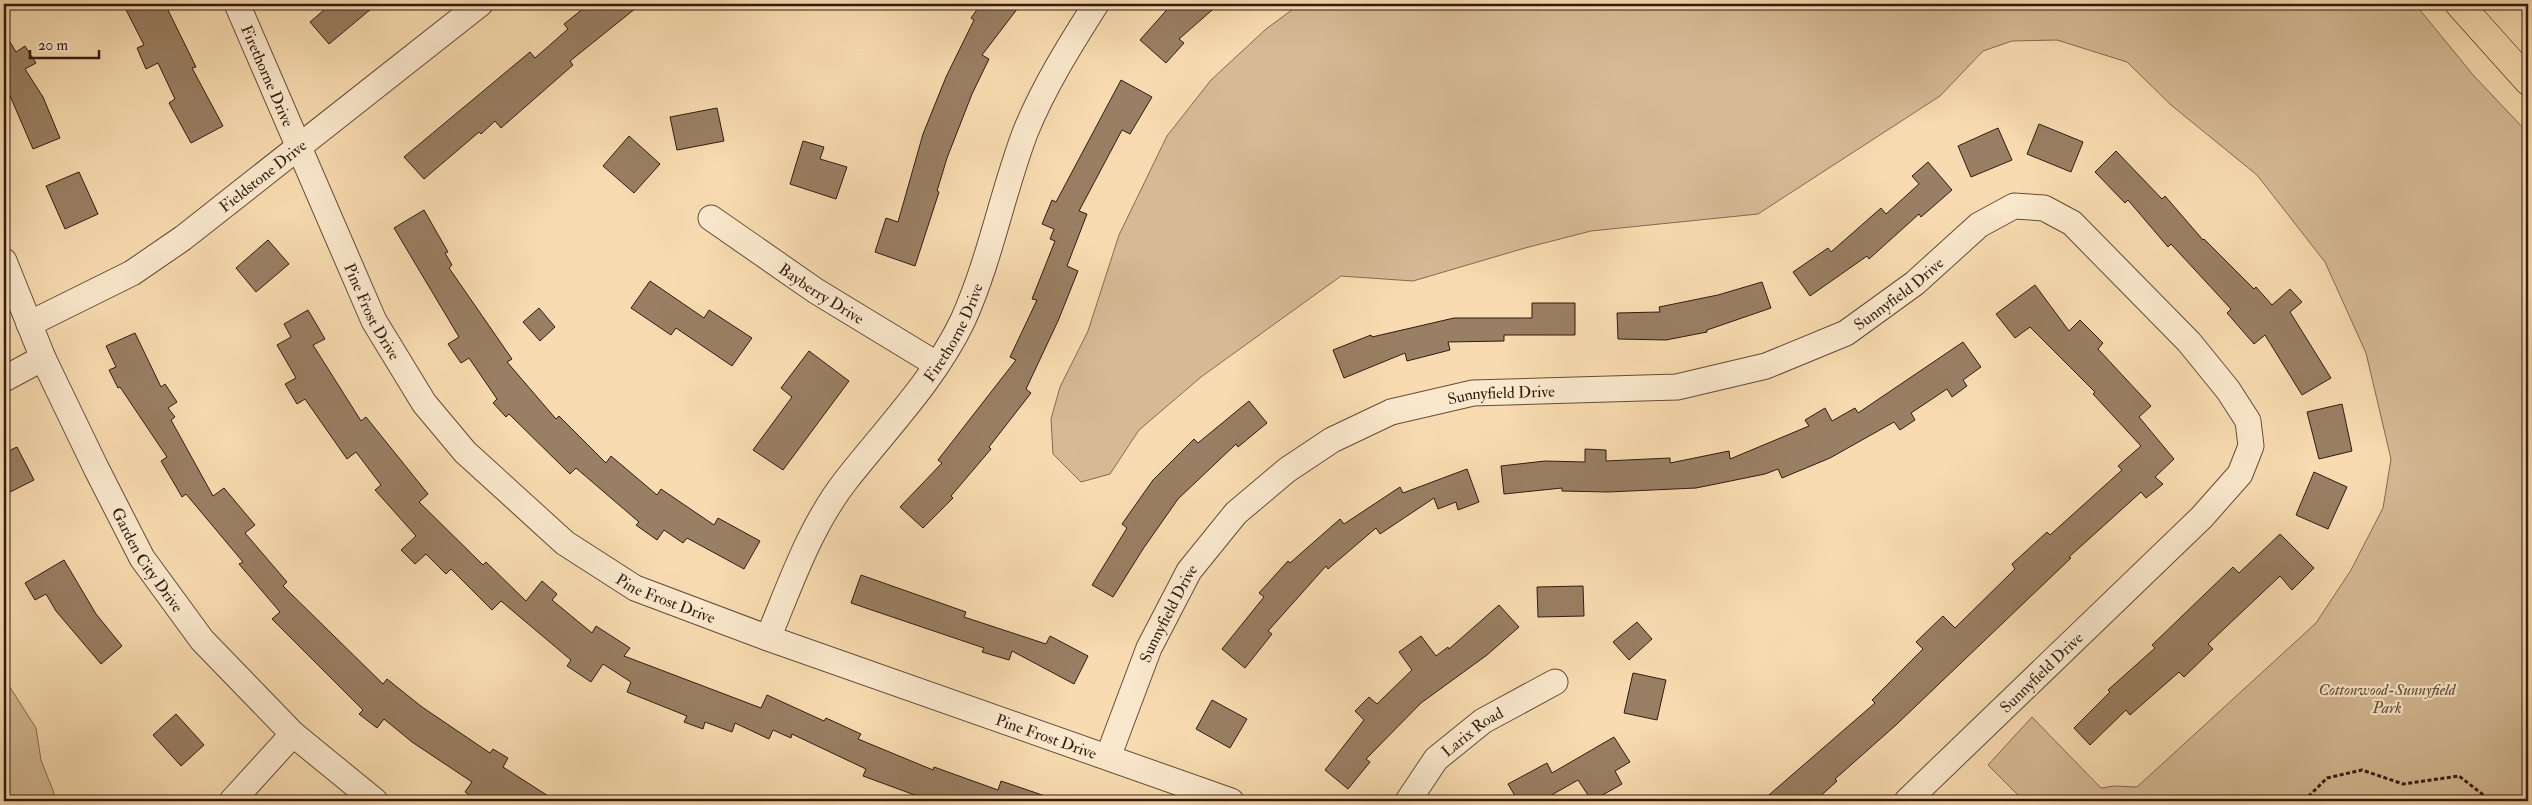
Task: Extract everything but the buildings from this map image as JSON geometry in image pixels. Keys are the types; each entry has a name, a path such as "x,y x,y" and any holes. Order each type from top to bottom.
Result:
{"main road":[{"path":"2459,4 2528,81"}],"street":[{"name":"Firethorne Drive","path":"237,4 298,148"},
{"name":"Fieldstone Drive","path":"30,324 132,273 183,238 480,4"},
{"name":"Firethorne Drive","path":"768,638 814,529 846,480 893,425 936,364 962,321 975,290 1026,132 1065,53 1096,4"},
{"name":"Pine Frost Drive","path":"298,148 374,321 424,403 465,452 565,543 635,588 768,638 1230,801"},
{"name":"Sunnyfield Drive","path":"1108,757 1150,648 1189,571 1236,513 1287,470 1332,440 1391,412 1473,393 1677,387 1766,366 1846,333 1914,283 1979,225 2014,206 2044,208 2072,222 2189,342 2228,390 2248,421 2251,446 2240,474 2202,516 1907,801"},
{"name":"Bayberry Drive","path":"711,218 816,291 936,364"},
{"name":"Garden City Drive","path":"4,261 44,358 96,468 142,558 202,640 293,734 374,801"},
{"path":"4,379 44,358"},
{"name":"Larix Road","path":"1408,801 1436,759 1483,721 1556,682"},
{"path":"232,801 293,734"}],"path":[{"path":"2304,801 2327,778 2362,770 2403,784 2459,776 2486,797 2485,801"}],"green space":[{"name":"Cottonwood-Sunnyfield Park","path":"1300,4 2415,4 2474,76 2528,133 2528,801 2024,801 1988,765 2032,717 2101,788 2114,786 2137,787 2316,623 2351,570 2383,508 2391,459 2366,353 2325,262 2257,175 2171,105 2127,62 2057,40 2012,41 1983,51 1940,96 1758,214 1591,231 1413,281 1341,276 1201,377 1139,430 1110,474 1081,482 1053,454 1051,419 1060,387 1088,331 1119,235 1167,136 1211,80 1266,29"},
{"path":"4,678 36,728 41,760 54,793 51,801 4,801"}],"waterway":[{"path":"2525,4 2528,8"}]}
